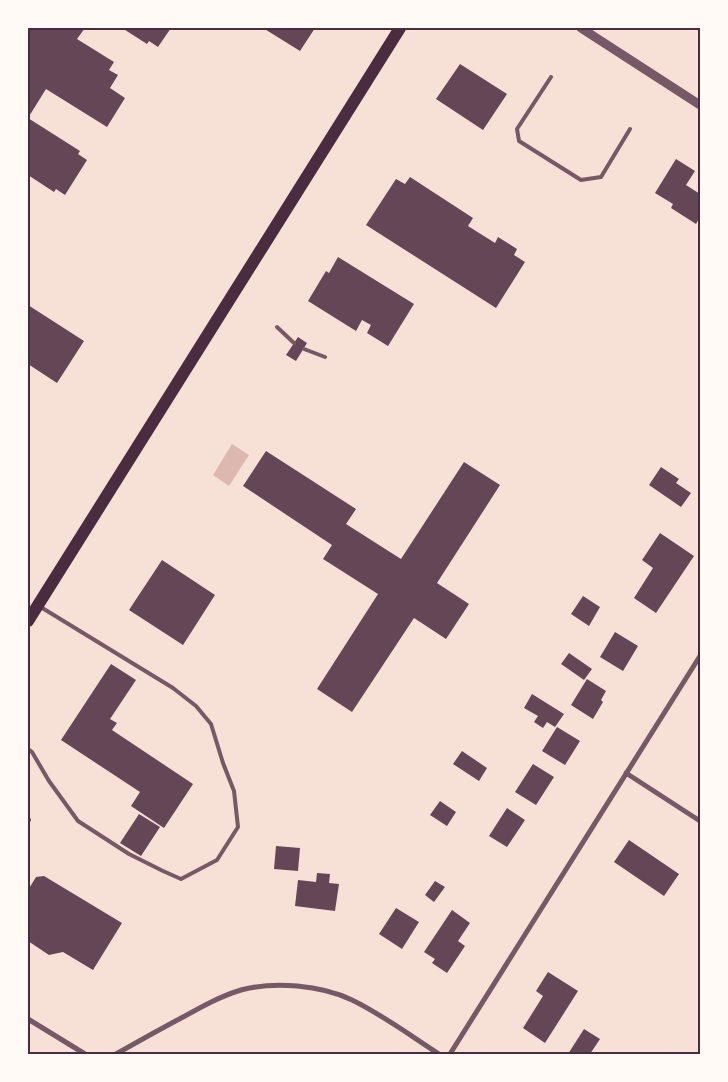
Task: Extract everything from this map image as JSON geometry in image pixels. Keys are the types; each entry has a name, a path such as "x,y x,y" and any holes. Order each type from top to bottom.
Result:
{"main road":[{"path":"28,621 400,28"}],"street":[{"path":"581,28 700,105"},
{"path":"450,1054 700,656"},
{"path":"626,773 700,821"},
{"path":"116,1054 215,1000 241,990 265,986 317,988 338,994 373,1012 439,1054"},
{"path":"28,1018 85,1054"}],"lane":[{"path":"551,77 517,129 519,141 581,180 601,176 630,129"},
{"path":"277,327 294,343"},
{"path":"304,349 325,357"},
{"path":"28,749 32,752 49,781 78,821 129,854 181,878 217,860 238,827 234,792 222,763 211,724 196,706 173,688 37,605"}],"shaded area":[{"path":"232,444 249,455 229,486 213,475"}],"building":[{"path":"28,28 85,28 77,39 114,62 109,70 118,75 110,88 125,98 107,127 46,89 28,118"},
{"path":"122,28 171,28 158,47 149,41 147,44"},
{"path":"263,28 315,28 300,51"},
{"path":"460,64 507,94 483,130 436,99"},
{"path":"28,118 80,151 78,154 87,160 65,195 56,189 54,192 28,175"},
{"path":"676,159 695,171 686,185 700,194 700,217 696,224 671,208 673,204 655,193"},
{"path":"410,177 473,218 468,226 495,243 498,237 517,249 514,255 525,262 496,308 366,225 396,179 405,184"},
{"path":"338,257 414,304 388,346 367,333 371,325 362,320 356,331 308,301 326,271 329,273"},
{"path":"28,305 84,341 57,383 28,364"},
{"path":"298,337 307,343 296,361 286,355"},
{"path":"266,451 356,509 346,524 401,559 464,462 500,485 437,583 469,604 446,639 414,618 352,712 317,689 378,594 323,559 332,545 243,486"},
{"path":"661,467 679,479 676,483 691,493 681,507 649,485"},
{"path":"660,533 694,556 656,613 634,598 653,568 642,560"},
{"path":"162,560 215,595 183,645 129,610"},
{"path":"583,596 600,607 589,626 571,614"},
{"path":"615,632 638,646 623,671 600,657"},
{"path":"569,653 592,669 584,680 561,664"},
{"path":"111,664 136,680 110,719 117,723 112,730 193,784 164,828 131,806 140,792 61,740"},
{"path":"587,679 606,691 601,700 603,702 593,719 571,705"},
{"path":"532,694 564,714 555,727 547,722 543,728 534,722 538,716 524,708"},
{"path":"557,727 580,741 565,765 542,751"},
{"path":"462,751 487,768 479,781 453,764"},
{"path":"533,764 554,777 536,805 515,792"},
{"path":"440,801 456,812 447,826 430,815"},
{"path":"507,808 525,820 507,847 489,836"},
{"path":"139,814 160,827 141,856 120,843"},
{"path":"629,840 679,874 664,896 614,862"},
{"path":"276,846 300,848 298,871 274,869"},
{"path":"317,873 330,874 329,883 339,884 335,911 295,906 298,880 316,882"},
{"path":"44,876 122,923 93,970 63,952 49,955 28,941 28,890 36,877"},
{"path":"435,881 445,887 434,902 425,895"},
{"path":"396,908 419,922 402,949 379,934"},
{"path":"452,910 470,923 458,941 465,946 447,973 432,963 435,959 424,952"},
{"path":"548,972 578,991 545,1043 523,1028 543,996 536,991"},
{"path":"584,1029 600,1039 590,1054 568,1054"}]}
